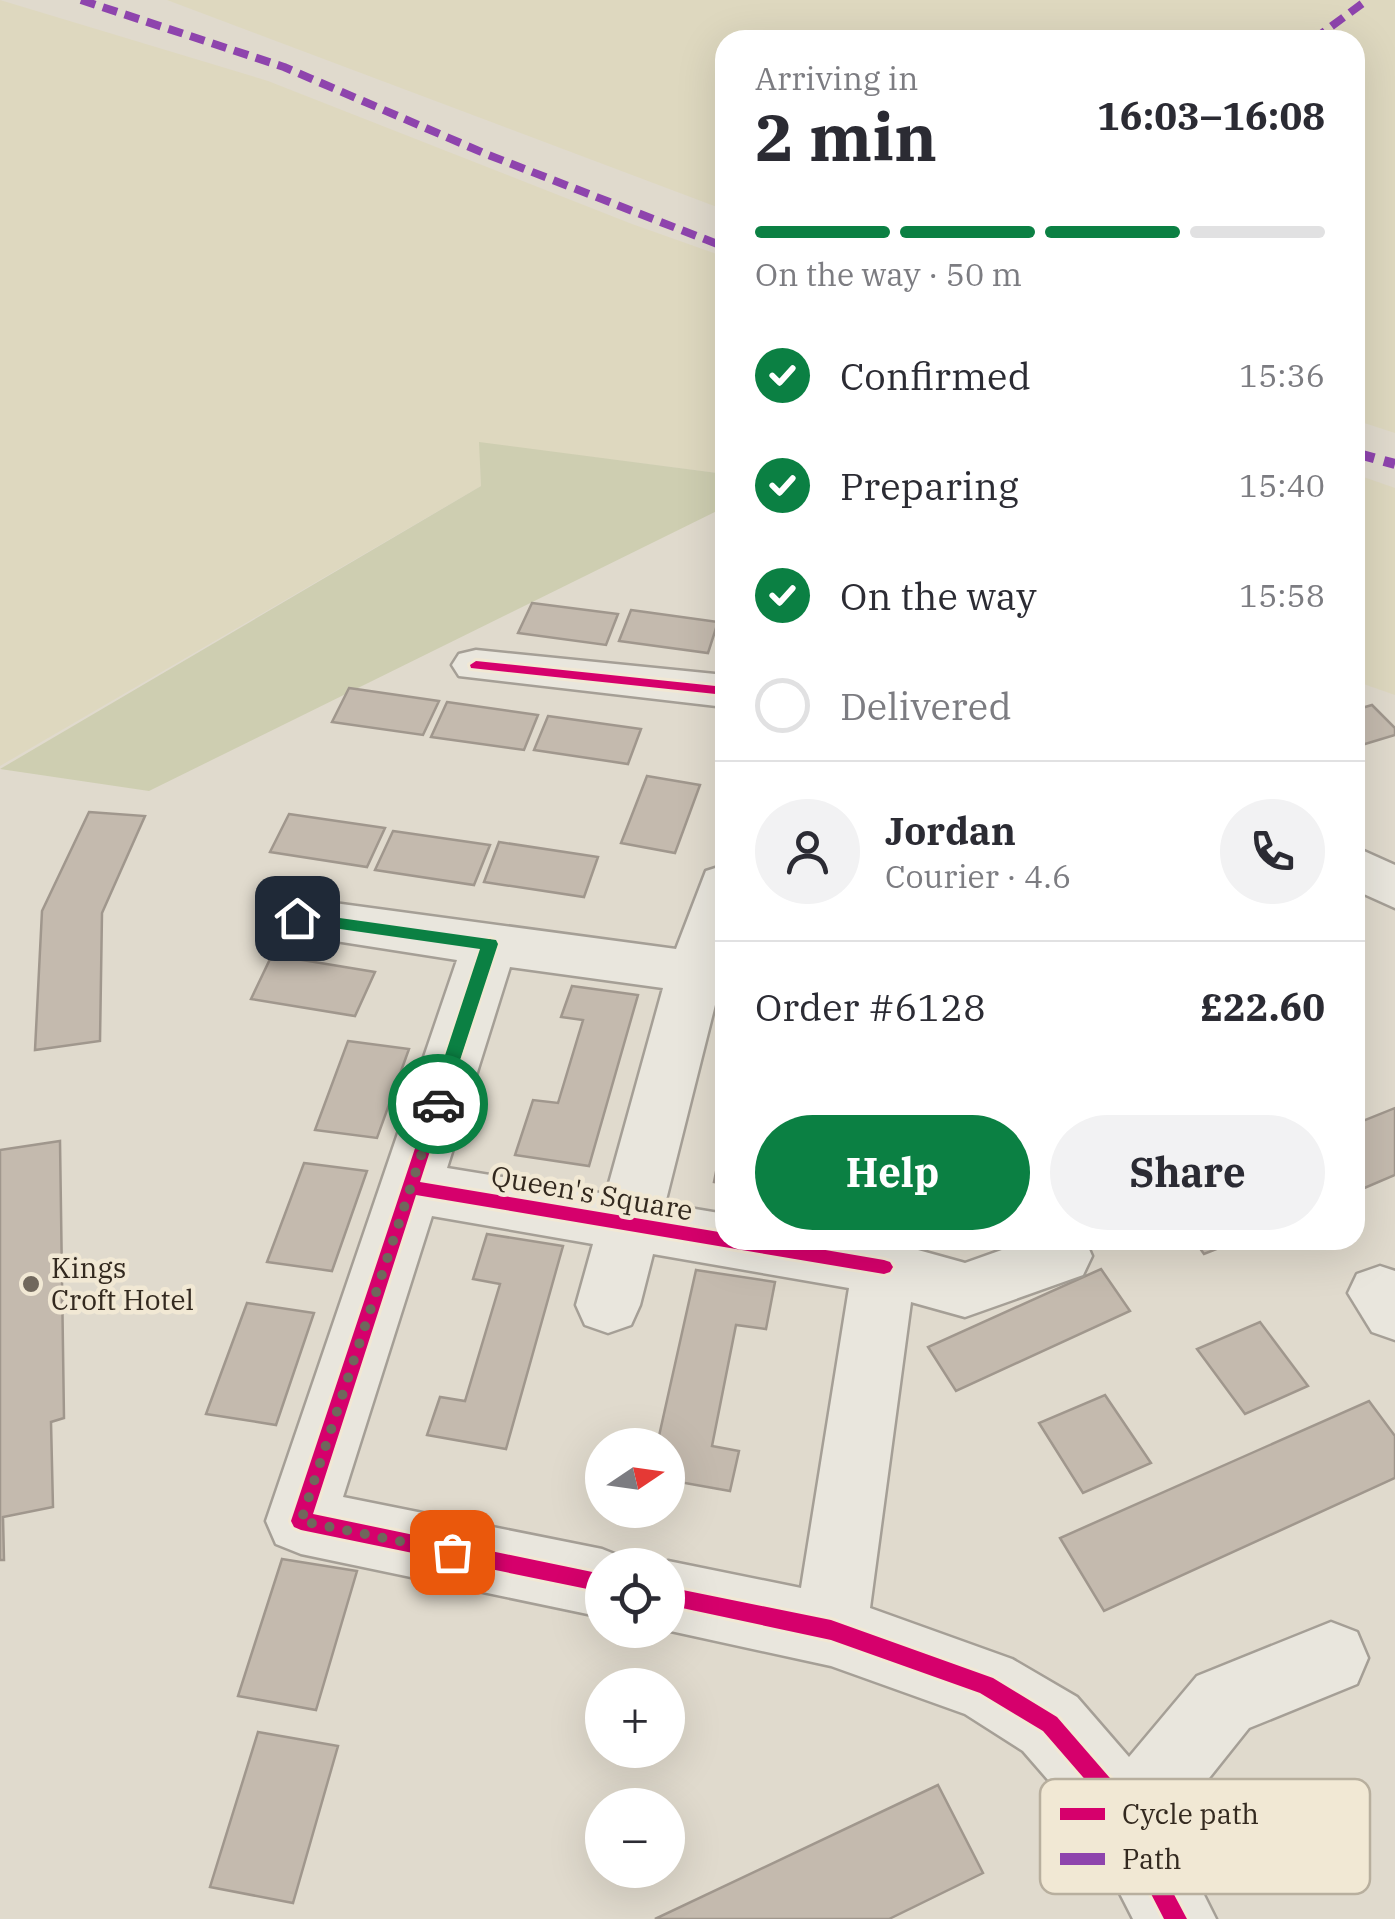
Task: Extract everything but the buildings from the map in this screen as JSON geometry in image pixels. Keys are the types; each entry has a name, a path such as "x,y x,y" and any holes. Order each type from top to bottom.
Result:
{"street":[{"path":"476,665 715,690"},
{"path":"1365,872 1395,889"},
{"name":"Queen's Square","path":"608,1305 694,972 715,912"},
{"path":"297,918 694,972"},
{"path":"490,944 301,1521 585,1579"},
{"name":"Queen's Square","path":"411,1187 628,1225 715,1234"},
{"name":"Queen's Square","path":"858,1250 886,1253 965,1290 1061,1256"},
{"path":"831,1630 886,1253"},
{"path":"685,1600 831,1630 986,1685 1050,1724 1098,1779"},
{"path":"1160,1779 1223,1702 1331,1658"},
{"path":"1163,1894 1176,1919"}],"shaded area":[{"path":"0,0 268,81 715,253 715,473 480,443 481,486 0,766"},
{"path":"167,0 1395,0 1395,433 1365,423 1365,30 715,30 715,206"},
{"path":"1365,478 1395,488 1395,695 1365,684"}],"green space":[{"path":"479,442 715,473 715,512 149,791 0,769 481,486"}],"marked path":[{"path":"81,0 284,67 486,154 715,243"},
{"path":"1326,30 1367,0"},
{"path":"1365,456 1395,464"}],"cycle path":[{"path":"476,665 715,690"},
{"path":"490,944 301,1521 585,1579"},
{"path":"411,1187 715,1238"},
{"path":"783,1250 884,1267"},
{"path":"685,1600 831,1630 986,1685 1050,1724 1098,1779"},
{"path":"1163,1894 1176,1919"}],"way so far":[{"path":"438,1104 301,1521 452,1552"}],"place":[{"name":"Kings Croft Hotel","path":"31,1284"}],"route":[{"path":"297,918 490,944 438,1104"}]}
